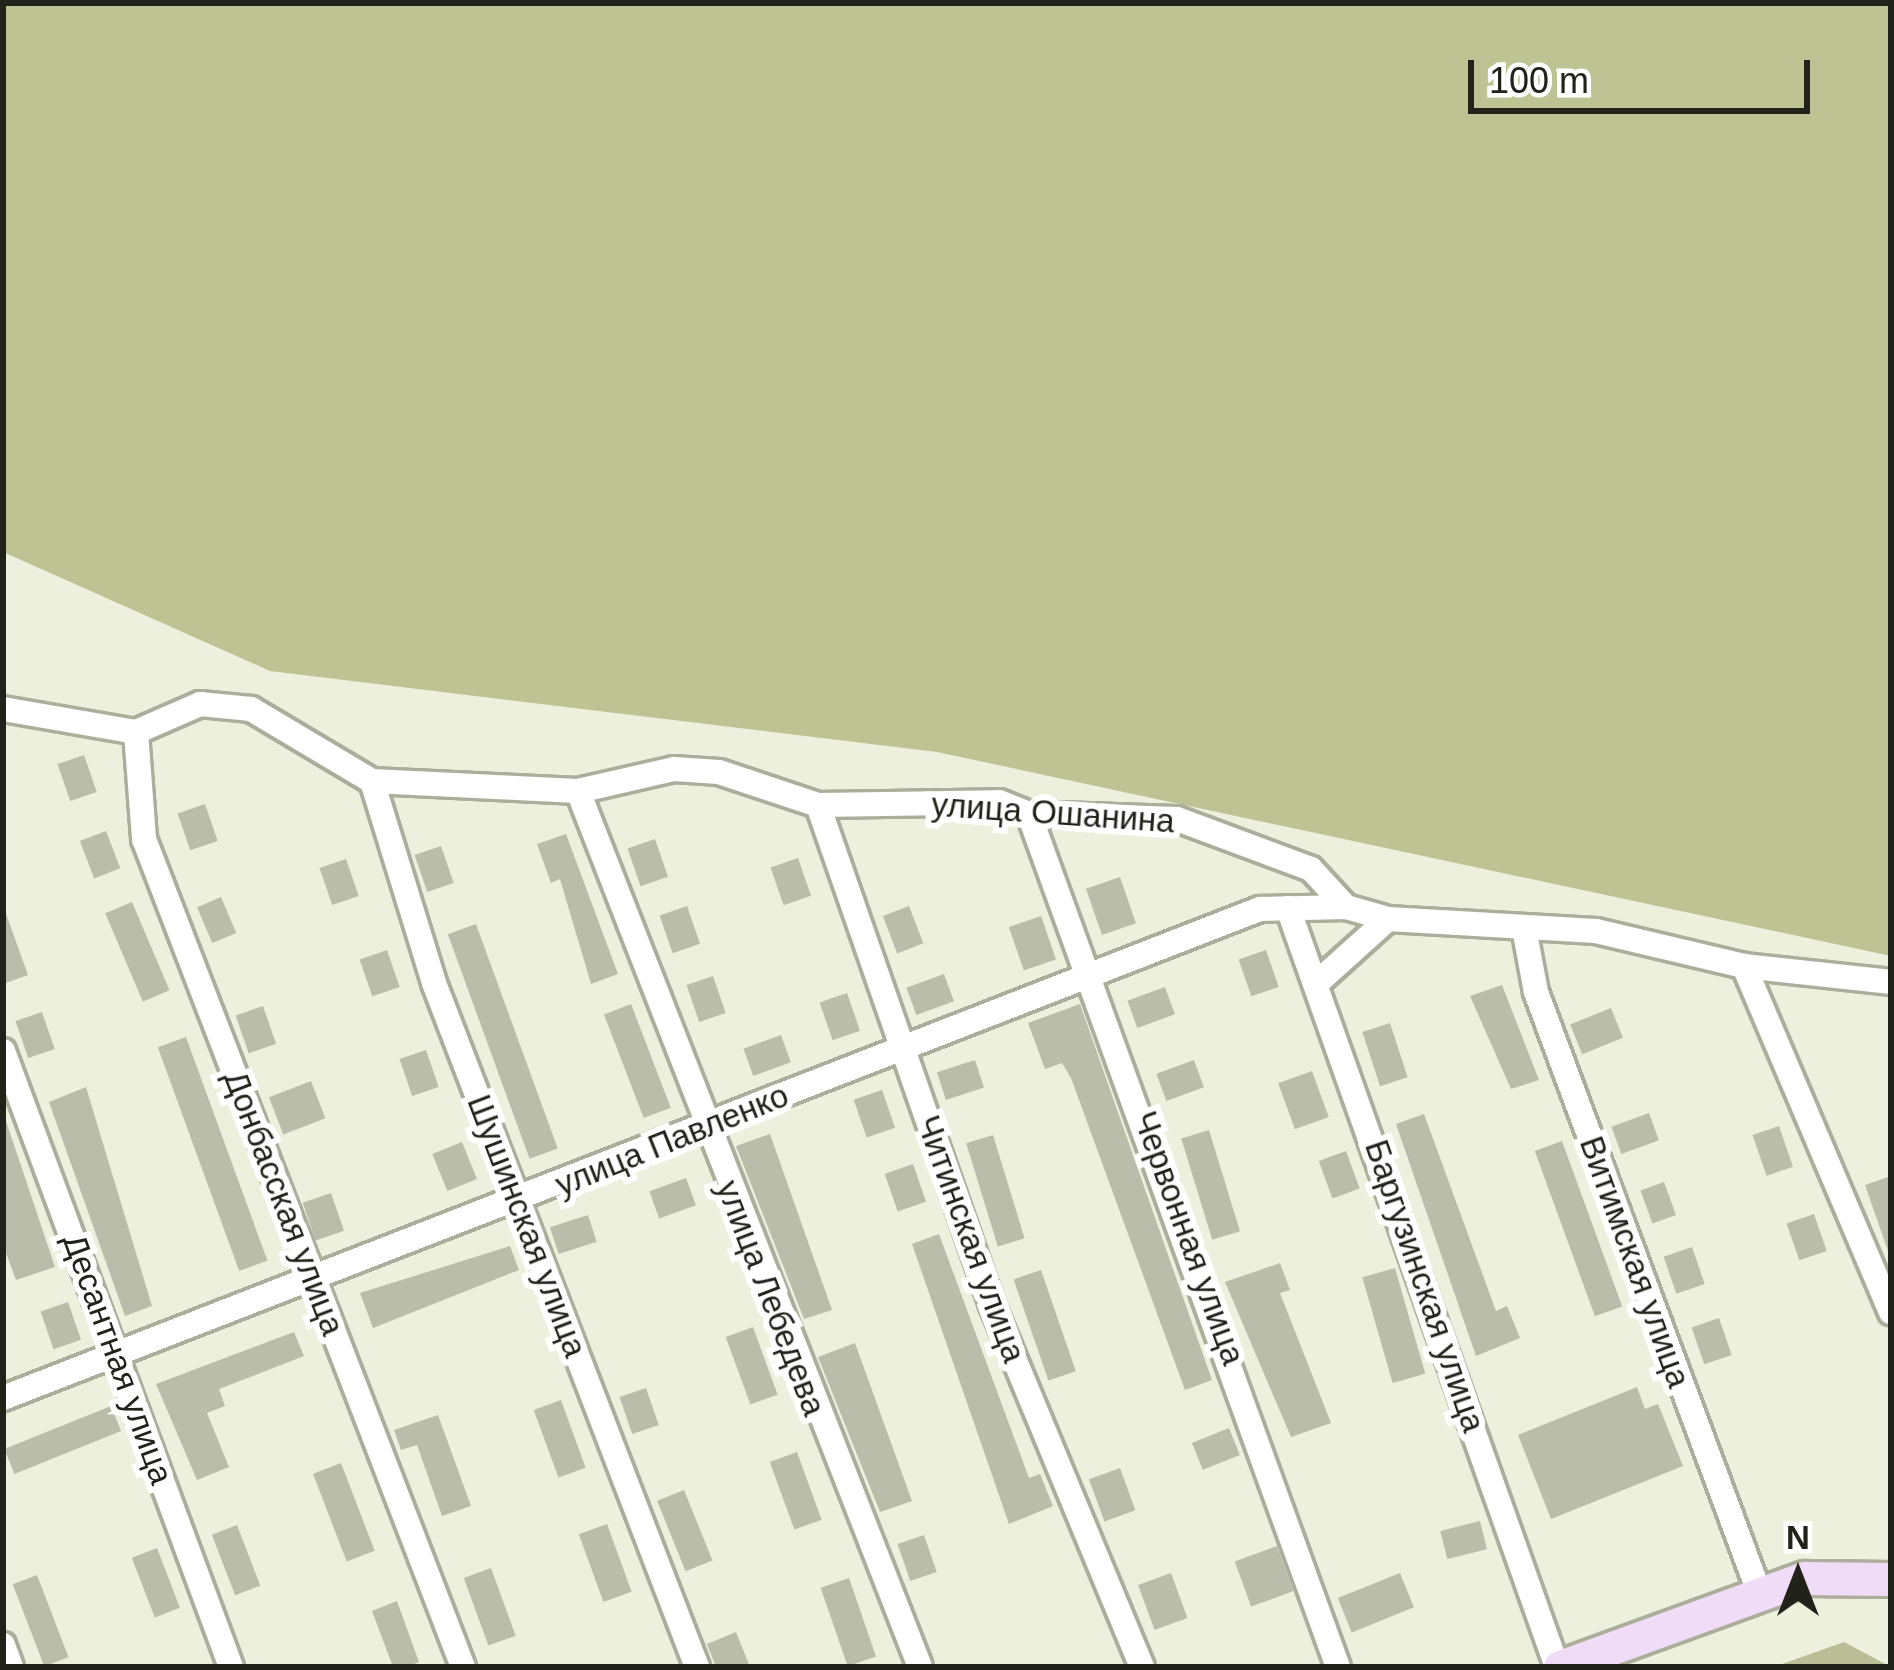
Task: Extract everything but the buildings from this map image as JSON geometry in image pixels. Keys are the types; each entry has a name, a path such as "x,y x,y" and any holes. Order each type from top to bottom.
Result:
{"street":[{"name":"улица Ошанина","path":"136,732 200,704 251,709 372,781 578,791 719,772 818,805 999,802 1029,814 1212,828 1311,869 1346,907 1388,919 1687,945 1744,966 1891,982"},
{"path":"3,709 136,732"},
{"name":"Донбасская улица","path":"136,732 144,838 464,1667"},
{"name":"Шушинская улица","path":"372,781 518,1202 697,1667"},
{"name":"улица Лебедева","path":"578,791 920,1667"},
{"name":"Читинская улица","path":"818,805 902,1051 1142,1667"},
{"name":"Червонная улица","path":"1029,814 1093,974 1338,1667"},
{"name":"улица Павленко","path":"3,1398 518,1202 1093,974 1288,908 1346,907"},
{"name":"Баргузинская улица","path":"1288,908 1558,1667"},
{"path":"1318,982 1388,919"},
{"name":"Витимская улица","path":"1524,928 1536,992 1759,1592"},
{"path":"1744,966 1891,1312"},
{"name":"Десантная улица","path":"3,1051 231,1667"},
{"path":"1558,1667 1759,1592 1842,1574 1891,1579"},
{"path":"3,1646 11,1667"}],"green space":[{"path":"3,3 1891,3 1891,956 937,752 270,671 3,552"},
{"path":"1844,1642 1891,1667 1774,1667"}]}
